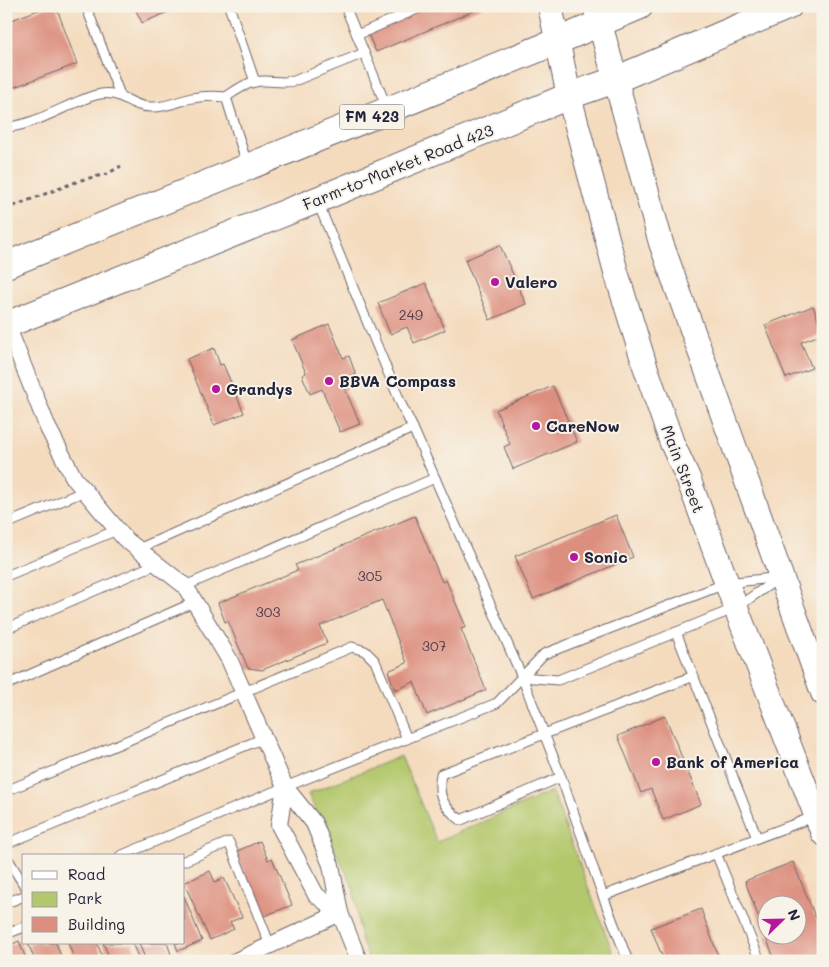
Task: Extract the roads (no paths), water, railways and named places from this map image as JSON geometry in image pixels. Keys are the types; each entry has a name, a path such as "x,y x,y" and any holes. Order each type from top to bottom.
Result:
{"main road":[{"name":"Main Street","path":"550,6 569,96 616,272 645,366 672,443 688,478 820,824"},
{"name":"FM 423","path":"6,266 558,41 597,15 640,6"},
{"name":"Farm-to-Market Road 423","path":"6,324 317,200 569,96 615,80 789,6"},
{"path":"597,15 661,242 823,693"}],"street":[{"path":"6,324 48,428 74,478 125,539 185,586 228,658 285,787 314,823 331,865 340,914 359,961"},
{"path":"285,787 278,825 316,895 340,914"},
{"path":"236,961 340,914"}],"lane":[{"path":"86,6 120,95"},
{"path":"229,6 255,82"},
{"path":"345,6 388,110"},
{"path":"356,34 424,6"},
{"path":"6,127 22,124 96,95 111,92 136,105 151,108 192,98 226,97 239,88 255,82 284,83 294,81 364,53"},
{"path":"226,97 248,167"},
{"path":"317,200 402,406 522,677 628,961"},
{"path":"138,550 413,428"},
{"path":"185,586 435,478"},
{"path":"6,524 85,491"},
{"path":"6,576 118,530"},
{"path":"6,630 156,564"},
{"path":"125,854 285,787 497,703 544,654 727,584 781,576"},
{"path":"522,677 558,680 736,608 781,576"},
{"path":"6,685 195,602"},
{"path":"676,632 757,838"},
{"path":"6,791 352,647 365,651 374,661 408,739"},
{"path":"561,778 460,820 448,810 438,789 441,774 694,676"},
{"path":"6,844 264,738"},
{"path":"603,896 757,838 820,824"},
{"path":"185,861 229,842 270,945"},
{"path":"716,853 760,961"},
{"path":"6,856 22,882"},
{"path":"6,903 22,897"},
{"path":"6,934 22,928"}],"place":[{"name":"Valero","path":"495,282"},
{"name":"BBVA Compass","path":"329,381"},
{"name":"Grandys","path":"216,389"},
{"name":"CareNow","path":"536,426"},
{"name":"Sonic","path":"574,557"},
{"name":"Bank of America","path":"656,762"}]}
